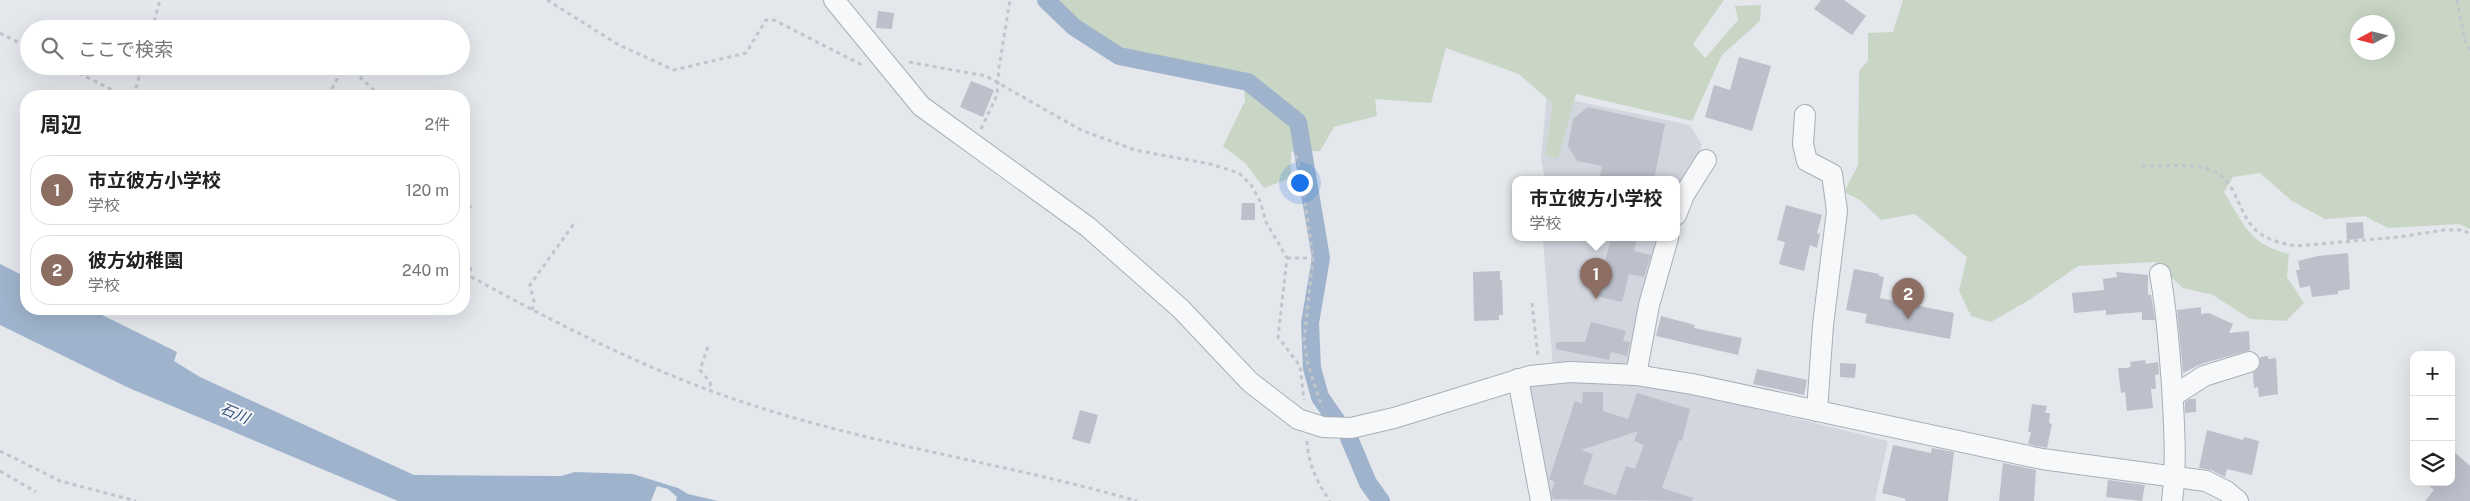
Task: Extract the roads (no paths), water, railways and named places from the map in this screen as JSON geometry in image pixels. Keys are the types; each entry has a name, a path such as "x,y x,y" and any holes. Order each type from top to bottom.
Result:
{"street":[{"path":"834,0 921,106 1088,227 1181,308 1250,382 1279,406 1306,421 1323,427 1351,428 1394,418 1538,375 1570,372 1636,375 1692,384 2042,459 2206,481 2238,501"},
{"path":"1805,115 1803,144 1807,161 1832,174 1837,211 1823,325 1817,411"},
{"path":"1680,205 1684,195 1706,160"},
{"path":"1636,375 1649,305 1667,241"},
{"path":"2160,274 2167,309 2172,396 2175,478 2172,501"},
{"path":"2172,396 2204,376 2249,362"},
{"path":"1518,380 1541,501"}],"water":[{"name":"石川","path":"0,264 20,274 20,315 102,315 177,352 174,361 200,377 414,475 561,476 575,472 633,474 678,488 688,494 718,501 676,501 677,497 668,489 657,486 651,501 398,501 129,388 0,325"}],"waterway":[{"path":"1046,0 1074,27 1119,56 1248,82 1298,122 1321,258 1310,323 1312,368 1320,397 1336,420"},
{"path":"1349,438 1368,483 1381,501"}],"place":[{"name":"市立彼方小学校","path":"1596,299"},
{"name":"彼方幼稚園","path":"1908,319"}]}
